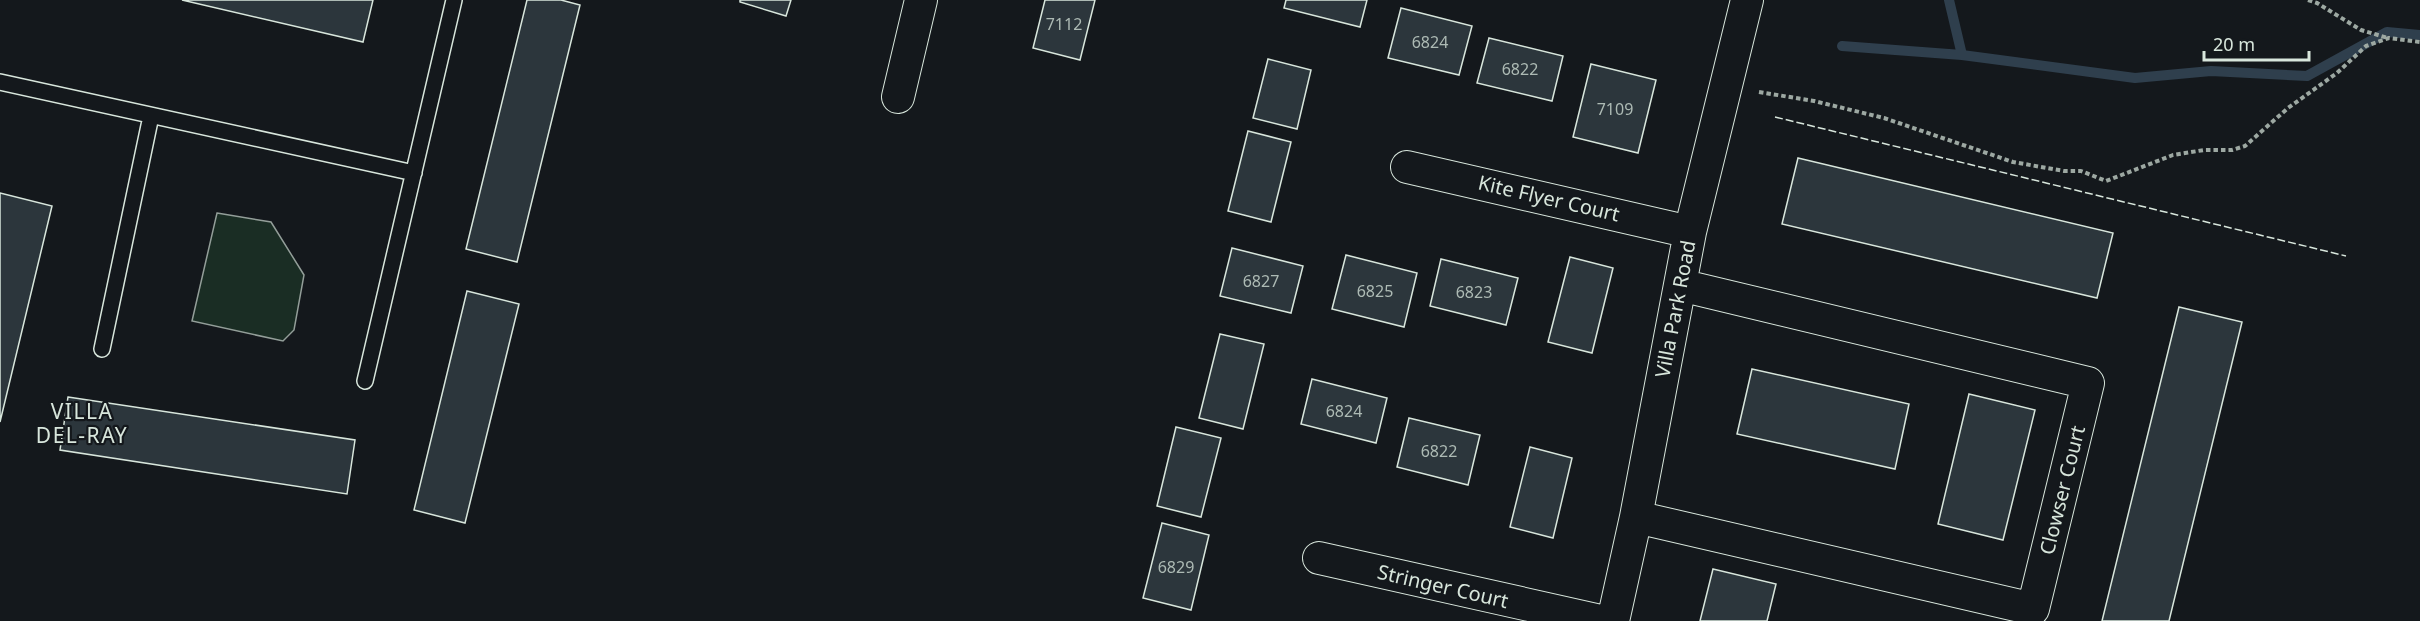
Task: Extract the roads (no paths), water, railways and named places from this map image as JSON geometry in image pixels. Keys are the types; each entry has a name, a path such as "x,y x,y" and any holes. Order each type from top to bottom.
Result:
{"street":[{"path":"898,97 921,0"},
{"name":"Villa Park Road","path":"1613,621 1636,517 1690,232 1747,0"},
{"name":"Kite Flyer Court","path":"1407,167 1690,232"},
{"name":"Clowser Court","path":"1636,517 2033,609 2088,383 1680,285"},
{"name":"Stringer Court","path":"1319,558 1601,621"}],"lane":[{"path":"365,381 454,0"},
{"path":"0,82 414,173"},
{"path":"102,349 151,116"}],"waterway":[{"path":"1949,0 1962,55"},
{"path":"1842,46 1962,55 2135,78 2211,71 2307,76 2387,32 2420,35"}],"district":[{"name":"VILLA DEL-RAY","path":"82,423"}]}
